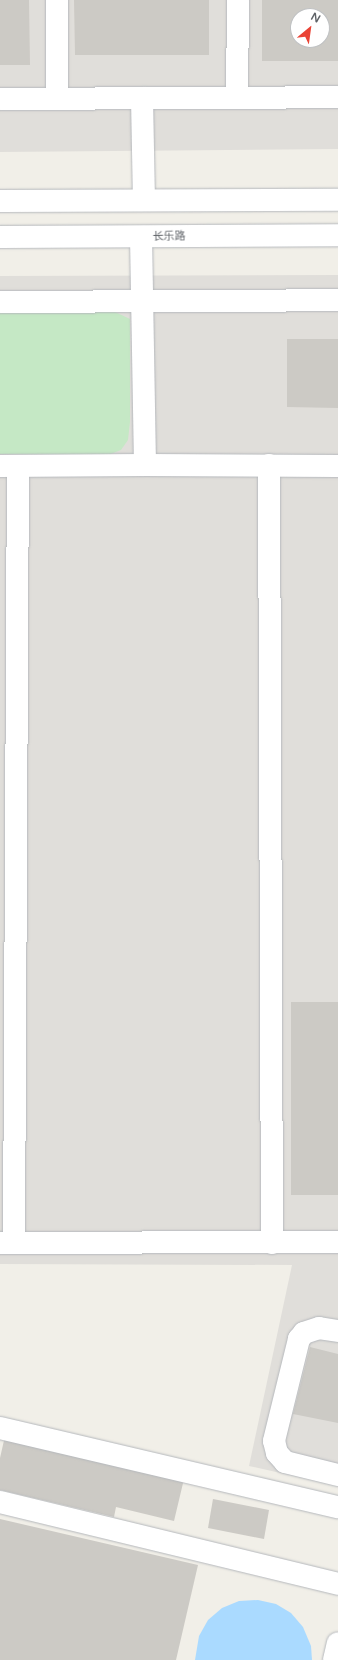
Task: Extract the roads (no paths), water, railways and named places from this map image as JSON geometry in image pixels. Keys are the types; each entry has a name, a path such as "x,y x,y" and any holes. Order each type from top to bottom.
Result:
{"street":[{"path":"56,0 57,99"},
{"path":"237,98 238,0"},
{"path":"0,99 338,97"},
{"path":"142,98 144,200"},
{"path":"0,201 338,200"},
{"name":"长乐路","path":"0,237 338,235"},
{"path":"140,237 145,465"},
{"path":"0,302 338,300"},
{"path":"269,465 272,1242"},
{"path":"338,466 9,466 7,1243 338,1242"},
{"path":"338,1331 319,1328 309,1331 299,1338 274,1441 276,1450 282,1460 338,1475"},
{"path":"0,1428 338,1507"},
{"path":"0,1502 338,1584"},
{"path":"334,1660 338,1643"}],"water":[{"path":"258,1600 276,1604 291,1613 303,1627 311,1646 312,1660 195,1660 199,1636 208,1620 222,1608 239,1601"}]}
